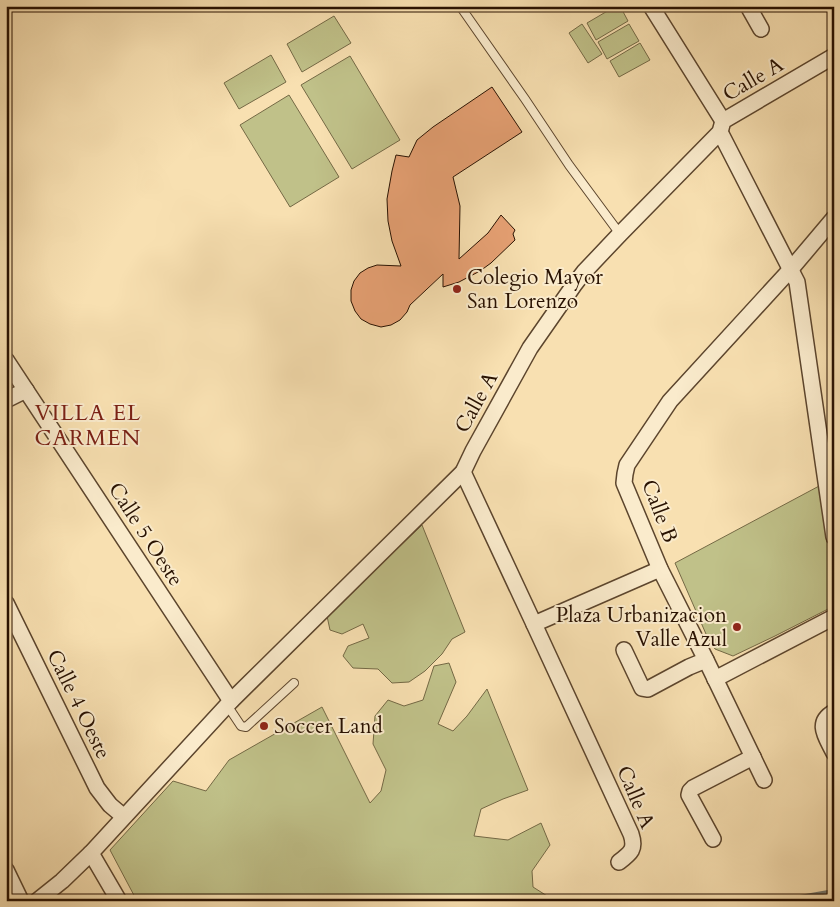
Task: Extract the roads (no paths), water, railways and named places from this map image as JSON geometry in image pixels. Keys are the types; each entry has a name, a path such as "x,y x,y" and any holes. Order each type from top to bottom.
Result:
{"street":[{"path":"651,6 721,126 797,282 834,537"},
{"path":"748,6 761,30"},
{"name":"Calle A","path":"619,862 631,851 633,840 631,834 463,472 530,348 584,272 721,126 834,56"},
{"name":"Calle B","path":"764,780 660,569 624,483 625,474 627,465 670,401 834,218"},
{"name":"Calle 5 Oeste","path":"6,360 229,703"},
{"path":"6,400 26,390"},
{"path":"37,901 62,881 91,853 123,816 229,703 463,472"},
{"path":"534,624 660,569"},
{"name":"Calle 4 Oeste","path":"6,603 97,788 110,805 123,816"},
{"path":"715,679 834,617"},
{"path":"624,650 642,688 645,689 706,660"},
{"path":"834,712 827,716 823,729 834,753"},
{"path":"713,839 689,795 690,791 753,757"},
{"path":"91,853 119,901"},
{"path":"6,870 21,901"}],"lane":[{"path":"460,6 525,99 568,165 620,234"},
{"path":"229,703 241,726 246,727 294,683"}],"waterway":[{"path":"777,901 834,891"}],"place":[{"name":"Colegio Mayor San Lorenzo","path":"457,289"},
{"name":"Plaza Urbanizacion Valle Azul","path":"737,627"},
{"name":"Soccer Land","path":"264,726"}],"district":[{"name":"VILLA EL CARMEN","path":"88,425"}]}
